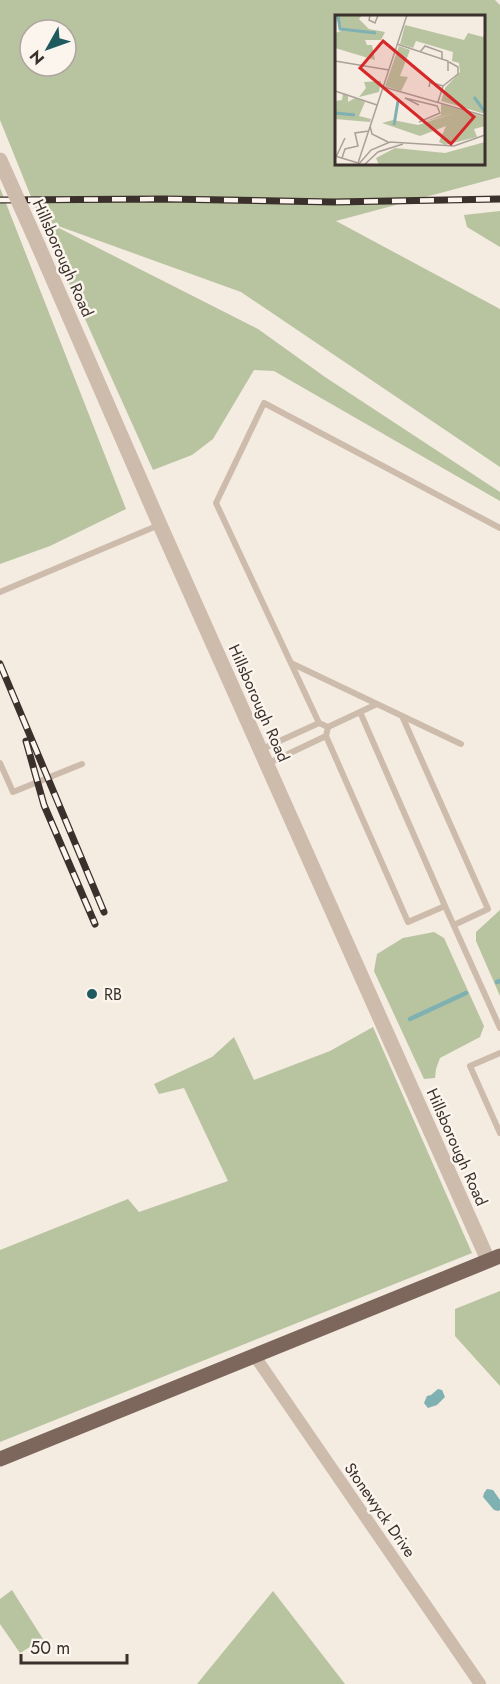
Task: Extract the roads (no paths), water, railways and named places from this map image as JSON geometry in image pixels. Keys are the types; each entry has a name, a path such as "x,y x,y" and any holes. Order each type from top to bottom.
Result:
{"main road":[{"path":"0,1459 494,1258"}],"street":[{"name":"Hillsborough Road","path":"0,160 263,758 494,1258"},
{"name":"Stonewyck Drive","path":"254,1355 480,1684"}],"lane":[{"path":"377,704 328,727 319,723 216,503 264,403 500,528"},
{"path":"0,591 160,525"},
{"path":"291,662 461,744"},
{"path":"360,712 500,1028"},
{"path":"402,716 488,909 454,925"},
{"path":"263,758 319,723"},
{"path":"328,727 326,736 408,922 446,906"},
{"path":"263,758 326,736"},
{"path":"0,763 13,792 82,764"},
{"path":"500,1053 470,1066 500,1133"}],"water":[{"path":"438,1389 442,1390 445,1397 437,1405 428,1408 424,1403 427,1396"},
{"path":"487,1489 493,1490 500,1500 500,1510 494,1510 483,1497"}],"waterway":[{"path":"410,1019 466,993"}],"railway":[{"path":"0,200 165,199 334,202 500,199"},
{"path":"0,664 104,912"},
{"path":"26,741 44,805 95,924 93,919"}],"place":[{"name":"RB","path":"92,994"}]}
